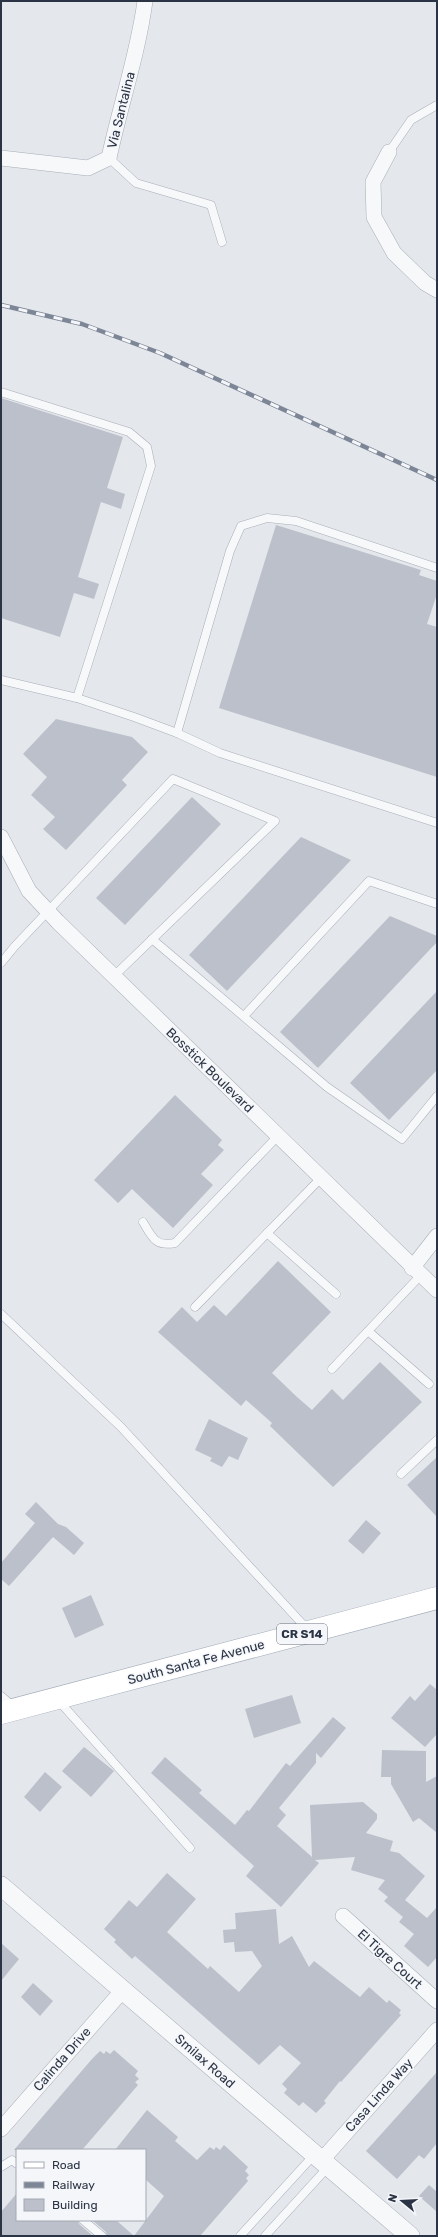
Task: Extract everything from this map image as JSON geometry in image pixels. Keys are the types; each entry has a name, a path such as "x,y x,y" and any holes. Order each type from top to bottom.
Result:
{"main road":[{"name":"South Santa Fe Avenue","path":"6,1706 56,1698 437,1598"}],"street":[{"name":"Via Santalina","path":"1,158 88,168 109,158 120,106 141,32 145,1"},
{"path":"389,152 373,182 374,217 394,253 424,283 437,290"},
{"name":"Bosstick Boulevard","path":"1,837 29,891 48,911 437,1290"},
{"path":"417,1271 437,1236"},
{"name":"Smilax Road","path":"1,1886 410,2236"},
{"name":"El Tigre Court","path":"343,1916 437,2001"},
{"name":"Calinda Drive","path":"1,2129 123,1990"},
{"name":"Casa Linda Way","path":"321,2161 437,2030"}],"lane":[{"path":"389,152 411,120 437,105"},
{"path":"109,158 136,183 211,205 222,242"},
{"path":"1,392 129,432 147,447 151,466 77,698"},
{"path":"177,733 230,551 241,526 267,518 296,521 437,568"},
{"path":"1,680 77,698 177,733 220,753 437,824"},
{"path":"1,963 173,779 275,821 114,976"},
{"path":"244,1016 369,881 437,904"},
{"path":"152,939 327,1087 402,1139 437,1096"},
{"path":"143,1222 156,1242 165,1245 175,1243 278,1136"},
{"path":"195,1307 321,1178"},
{"path":"267,1233 336,1294"},
{"path":"332,1369 368,1331 417,1271"},
{"path":"1,1314 121,1427 309,1632"},
{"path":"368,1331 429,1384"},
{"path":"401,1474 437,1440"},
{"path":"56,1698 190,1848"},
{"path":"1,2167 12,2160 16,2163"},
{"path":"240,2236 321,2161"},
{"path":"266,2236 321,2161"},
{"path":"84,2221 102,2236"}],"building":[{"path":"1,398 123,437 107,488 125,494 121,509 101,502 78,577 99,584 94,599 74,593 60,637 1,618"},
{"path":"276,525 421,570 419,575 437,581 437,594 427,624 437,627 437,777 219,708"},
{"path":"56,719 132,737 148,752 122,780 127,785 66,850 43,829 55,817 31,795 47,777 23,754"},
{"path":"192,797 221,824 125,925 96,898"},
{"path":"301,837 351,860 227,991 189,955"},
{"path":"390,916 437,936 437,942 318,1068 280,1032"},
{"path":"437,991 437,1070 389,1120 350,1083"},
{"path":"175,1095 222,1140 218,1145 224,1150 201,1174 213,1185 173,1228 132,1189 118,1203 94,1180"},
{"path":"278,1261 331,1312 272,1373 312,1410 332,1389 343,1400 380,1362 422,1402 333,1487 270,1426 272,1423 246,1400 241,1406 158,1332 182,1307 197,1322 214,1305 226,1316"},
{"path":"209,1419 248,1438 238,1460 229,1456 222,1467 210,1461 212,1458 195,1450"},
{"path":"437,1457 437,1517 407,1485"},
{"path":"36,1502 58,1524 66,1527 84,1543 74,1555 53,1537 9,1586 1,1579 1,1563 35,1523 25,1514"},
{"path":"366,1520 381,1533 363,1554 348,1541"},
{"path":"91,1595 104,1625 75,1638 62,1608"},
{"path":"430,1684 437,1690 437,1734 425,1747 391,1718 410,1696 415,1701"},
{"path":"292,1695 301,1723 254,1738 245,1709"},
{"path":"333,1717 346,1728 321,1758 316,1753 316,1763 279,1808 286,1815 277,1826 312,1857 310,1805 363,1802 377,1814 377,1819 366,1833 393,1841 390,1851 399,1853 425,1876 405,1900 427,1918 437,1907 437,1957 428,1967 404,1946 414,1934 399,1922 403,1917 384,1901 388,1897 378,1889 385,1880 351,1870 355,1857 315,1860 319,1863 281,1907 246,1876 254,1866 151,1773 165,1757 202,1790 199,1793 235,1825 247,1810 249,1811 286,1763 290,1766"},
{"path":"84,1747 114,1771 91,1797 62,1771"},
{"path":"382,1750 426,1751 426,1782 437,1776 437,1833 419,1818 413,1822 391,1784 391,1777 381,1777"},
{"path":"45,1772 62,1787 40,1812 24,1797"},
{"path":"167,1873 196,1899 167,1932 208,1969 210,1966 239,1992 262,1966 252,1951 235,1952 234,1942 224,1943 223,1930 236,1929 235,1913 276,1909 279,1944 292,1936 309,1967 314,1961 360,1997 369,1987 387,2003 389,2000 401,2010 399,2013 401,2015 341,2082 340,2081 324,2101 326,2103 316,2113 303,2102 299,2106 284,2093 287,2089 282,2084 301,2063 280,2045 259,2065 135,1956 132,1959 114,1942 116,1940 104,1929 129,1900 137,1907"},
{"path":"1,1943 19,1959 1,1981"},
{"path":"33,1983 53,2001 40,2016 21,1997"},
{"path":"114,2050 138,2071 135,2075 139,2079 135,2082 138,2085 83,2149 14,2150 100,2051 104,2054 106,2051 110,2054"},
{"path":"437,2072 437,2143 424,2159 419,2155 397,2179 366,2151"},
{"path":"147,2110 178,2137 175,2141 197,2160 210,2147 214,2150 216,2147 220,2150 224,2145 248,2167 245,2171 249,2175 246,2178 248,2181 200,2236 134,2236 164,2196 146,2180 146,2149 116,2149"},
{"path":"429,2185 437,2192 437,2212 419,2196"},
{"path":"16,2194 16,2221 78,2221 79,2224 93,2236 1,2236 1,2212"},
{"path":"93,2221 117,2221 134,2236 107,2236 106,2232"}],"railway":[{"path":"1,305 82,324 160,353 437,480"}]}
